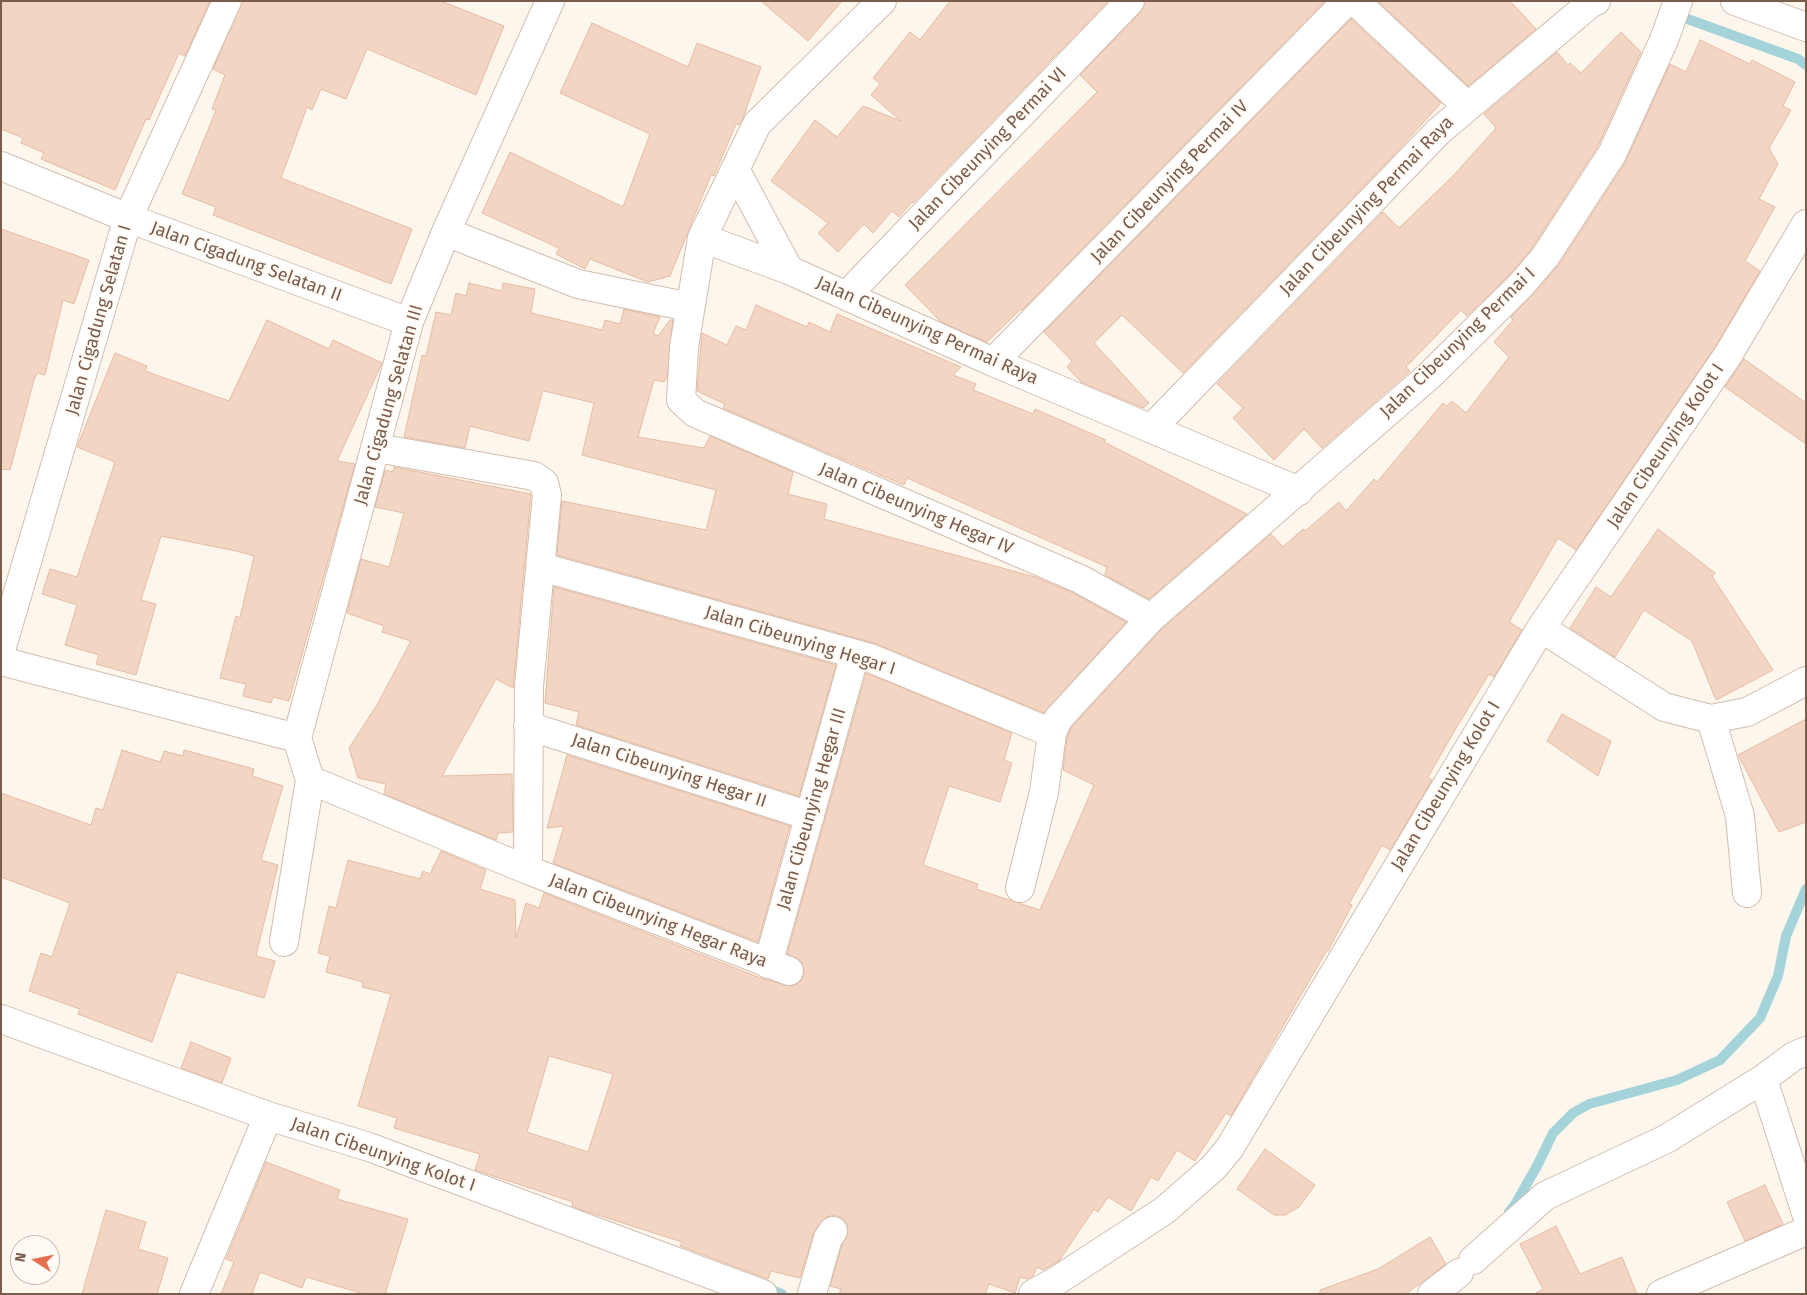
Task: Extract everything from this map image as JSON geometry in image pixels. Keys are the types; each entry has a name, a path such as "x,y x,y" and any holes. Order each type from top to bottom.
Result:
{"street":[{"name":"Jalan Cigadung Selatan I","path":"1,650 128,218 227,1"},
{"name":"Jalan Cigadung Selatan III","path":"297,738 341,570 377,448 409,322 446,232 550,1"},
{"path":"446,232 578,284 690,307 702,238 757,124 882,1"},
{"name":"Jalan Cibeunying Permai VI","path":"846,296 1130,1"},
{"name":"Jalan Cibeunying Permai IV","path":"993,362 1347,1"},
{"path":"1356,1 1466,106"},
{"name":"Jalan Cibeunying Permai Raya","path":"1152,428 1432,138 1466,106 1591,3 1596,1"},
{"name":"Jalan Cibeunying Permai I","path":"1052,733 1058,719 1151,618 1430,376 1522,284 1545,257 1612,154 1664,40 1678,1"},
{"path":"1735,1 1806,27"},
{"name":"Jalan Cigadung Selatan II","path":"1,166 128,218 409,322"},
{"path":"735,168 789,270"},
{"name":"Jalan Cibeunying Kolot I","path":"1032,1294 1058,1280 1165,1210 1208,1174 1229,1149 1541,628 1728,355 1806,224"},
{"name":"Jalan Cibeunying Permai Raya","path":"702,238 789,270 993,362 1299,491"},
{"name":"Jalan Cibeunying Hegar IV","path":"690,307 684,346 681,400 695,413 1080,579 1151,618"},
{"name":"Jalan Cibeunying Hegar Raya","path":"377,448 534,476 544,483 548,495 529,686 528,870"},
{"name":"Jalan Cibeunying Hegar I","path":"541,567 870,658 1052,733"},
{"path":"1541,628 1664,706 1711,719 1747,712 1806,681"},
{"name":"Jalan Cibeunying Hegar III","path":"778,968 810,816 856,654"},
{"path":"1,661 297,738 310,780 284,942"},
{"path":"1711,719 1741,827 1747,893"},
{"name":"Jalan Cibeunying Hegar II","path":"528,726 810,816"},
{"path":"1020,888 1044,792 1052,733"},
{"name":"Jalan Cibeunying Hegar Raya","path":"310,780 528,870 778,968"},
{"name":"Jalan Cibeunying Kolot I","path":"3,1024 268,1116 368,1147 763,1294"},
{"path":"1432,1294 1545,1196 1666,1139 1763,1079 1794,1056 1806,1051"},
{"path":"1763,1079 1806,1213"},
{"path":"194,1294 268,1116"},
{"path":"812,1294 828,1238 833,1231"},
{"path":"1661,1294 1806,1231"}],"building":[{"path":"1,1 210,1 185,56 179,53 149,120 146,119 115,190 41,159 44,153 21,143 23,138 1,129"},
{"path":"242,1 441,1 504,26 476,95 367,49 346,99 321,89 312,110 307,107 281,178 412,229 391,284 213,215 216,207 182,194 216,110 212,109 225,75 213,69"},
{"path":"761,1 842,1 808,41"},
{"path":"950,1 1108,1 899,217 892,211 873,233 864,224 838,252 818,233 828,223 771,181 815,120 837,137 863,106 901,121 871,95 880,84 873,78 910,32 920,40"},
{"path":"1145,1 1325,1 1022,310 987,342 941,322 905,285 1097,92 1080,75 1141,12"},
{"path":"1378,1 1510,1 1536,29 1468,86"},
{"path":"1351,19 1441,103 1391,158 1183,373 1122,315 1094,343 1149,403 1143,408 1081,382 1067,367 1072,361 1044,332"},
{"path":"592,23 688,67 697,43 761,67 743,118 739,125 736,124 714,176 711,175 670,276 648,282 590,259 585,269 556,254 559,248 482,213 510,152 623,207 650,134 560,93"},
{"path":"1621,32 1641,52 1598,146 1532,248 1511,273 1467,316 1461,310 1406,367 1410,371 1322,448 1304,429 1274,460 1233,418 1243,408 1217,384 1383,212 1399,228 1454,175 1496,128 1484,114 1557,52 1568,65 1570,63 1581,73"},
{"path":"1700,40 1750,64 1752,60 1795,82 1783,106 1791,110 1769,148 1778,164 1759,199 1775,207 1745,261 1760,271 1715,347 1576,550 1558,538 1509,622 1522,630 1494,677 1489,674 1455,730 1428,777 1432,780 1390,850 1382,845 1349,904 1352,905 1328,951 1231,1116 1226,1113 1195,1161 1177,1150 1158,1181 1151,1177 1131,1211 1108,1197 1098,1212 1094,1209 1059,1261 1043,1270 1037,1267 1033,1276 1027,1279 1020,1277 1015,1293 989,1284 985,1294 839,1294 841,1289 830,1286 842,1245 848,1233 847,1224 842,1218 834,1215 827,1217 815,1229 800,1278 771,1271 768,1279 680,1246 682,1242 579,1209 572,1206 573,1202 475,1170 480,1154 394,1128 397,1118 358,1106 391,994 362,987 363,982 326,972 330,956 318,953 329,906 336,908 348,860 420,879 423,871 430,874 441,851 486,870 480,889 515,900 516,938 526,903 539,908 544,893 763,979 792,986 799,983 804,976 804,969 801,961 787,954 866,673 1012,733 1004,760 1012,763 1000,802 949,786 923,865 978,884 976,889 1040,910 1094,785 1063,770 1067,738 1071,728 1162,629 1271,534 1283,547 1303,529 1305,531 1339,502 1346,511 1374,479 1377,482 1443,403 1447,406 1452,401 1466,413 1509,357 1494,342 1513,320 1511,317 1558,266 1625,163 1670,64 1686,72","holes":["549,1056 613,1074 588,1152 527,1132"]},
{"path":"1,229 89,260 74,304 63,300 45,375 37,373 34,380 10,470 1,469"},
{"path":"469,283 502,291 503,283 535,289 531,313 602,330 605,320 620,324 624,309 660,317 653,333 658,336 670,320 673,320 667,377 664,382 654,380 638,437 704,448 710,436 793,472 788,494 827,504 824,519 1035,577 1073,593 1126,622 1044,713 874,643 557,555 562,501 706,530 716,490 582,455 594,403 544,391 529,441 470,426 465,448 404,437 422,355 426,356 436,312 451,315 456,293 466,296"},
{"path":"756,305 807,327 809,322 830,332 837,314 961,367 953,375 976,384 973,390 1033,414 1035,409 1106,440 1104,442 1247,514 1149,599 1105,575 1107,567 907,478 904,485 723,408 725,404 697,391 702,333 727,345 736,326 746,330"},
{"path":"267,320 329,349 333,340 382,363 337,461 355,464 289,701 273,697 271,703 243,696 246,684 220,678 236,616 240,618 254,556 161,536 141,600 156,604 136,675 96,664 99,655 65,645 77,605 42,594 50,569 77,577 115,462 77,447 115,353 147,366 145,371 229,401"},
{"path":"1744,359 1806,403 1806,444 1725,387"},
{"path":"394,467 531,494 513,688 496,679 442,776 512,774 513,832 498,833 496,840 384,794 386,784 358,778 349,748 378,703 411,641 382,632 384,626 347,613 361,559 389,567 404,513 375,507 385,470 393,472"},
{"path":"1658,529 1715,573 1712,576 1773,670 1716,700 1692,641 1644,610 1615,657 1570,628 1596,587 1611,597"},
{"path":"554,587 836,665 799,796 576,725 579,712 545,703"},
{"path":"1562,714 1611,741 1598,776 1547,741"},
{"path":"1806,719 1806,822 1779,832 1738,755"},
{"path":"122,750 160,762 164,751 183,756 184,750 254,769 252,776 283,786 261,860 278,865 256,956 275,961 264,998 177,972 152,1042 78,1014 80,1009 29,991 41,953 52,957 70,903 1,877 1,793 91,825 96,808 103,810"},
{"path":"567,755 790,826 758,942 553,863 564,826 547,828"},
{"path":"191,1042 231,1058 222,1083 181,1068"},
{"path":"1265,1149 1315,1185 1299,1207 1285,1215 1274,1215 1237,1189"},
{"path":"266,1162 340,1190 337,1199 408,1219 385,1294 364,1294 306,1277 302,1288 260,1272 252,1294 221,1294 234,1262 226,1259"},
{"path":"1765,1185 1783,1224 1745,1241 1727,1202"},
{"path":"106,1210 146,1222 138,1249 168,1258 157,1294 82,1294"},
{"path":"1556,1226 1580,1274 1622,1257 1637,1294 1534,1294 1543,1289 1520,1244"},
{"path":"1430,1237 1446,1264 1406,1294 1320,1294 1320,1290 1378,1269"}],"waterway":[{"path":"1682,17 1798,59 1806,65"},
{"path":"1509,1212 1537,1166 1553,1133 1573,1113 1589,1104 1677,1080 1720,1060 1760,1018 1778,976 1786,936 1806,889"},
{"path":"765,1287 782,1294"}]}
